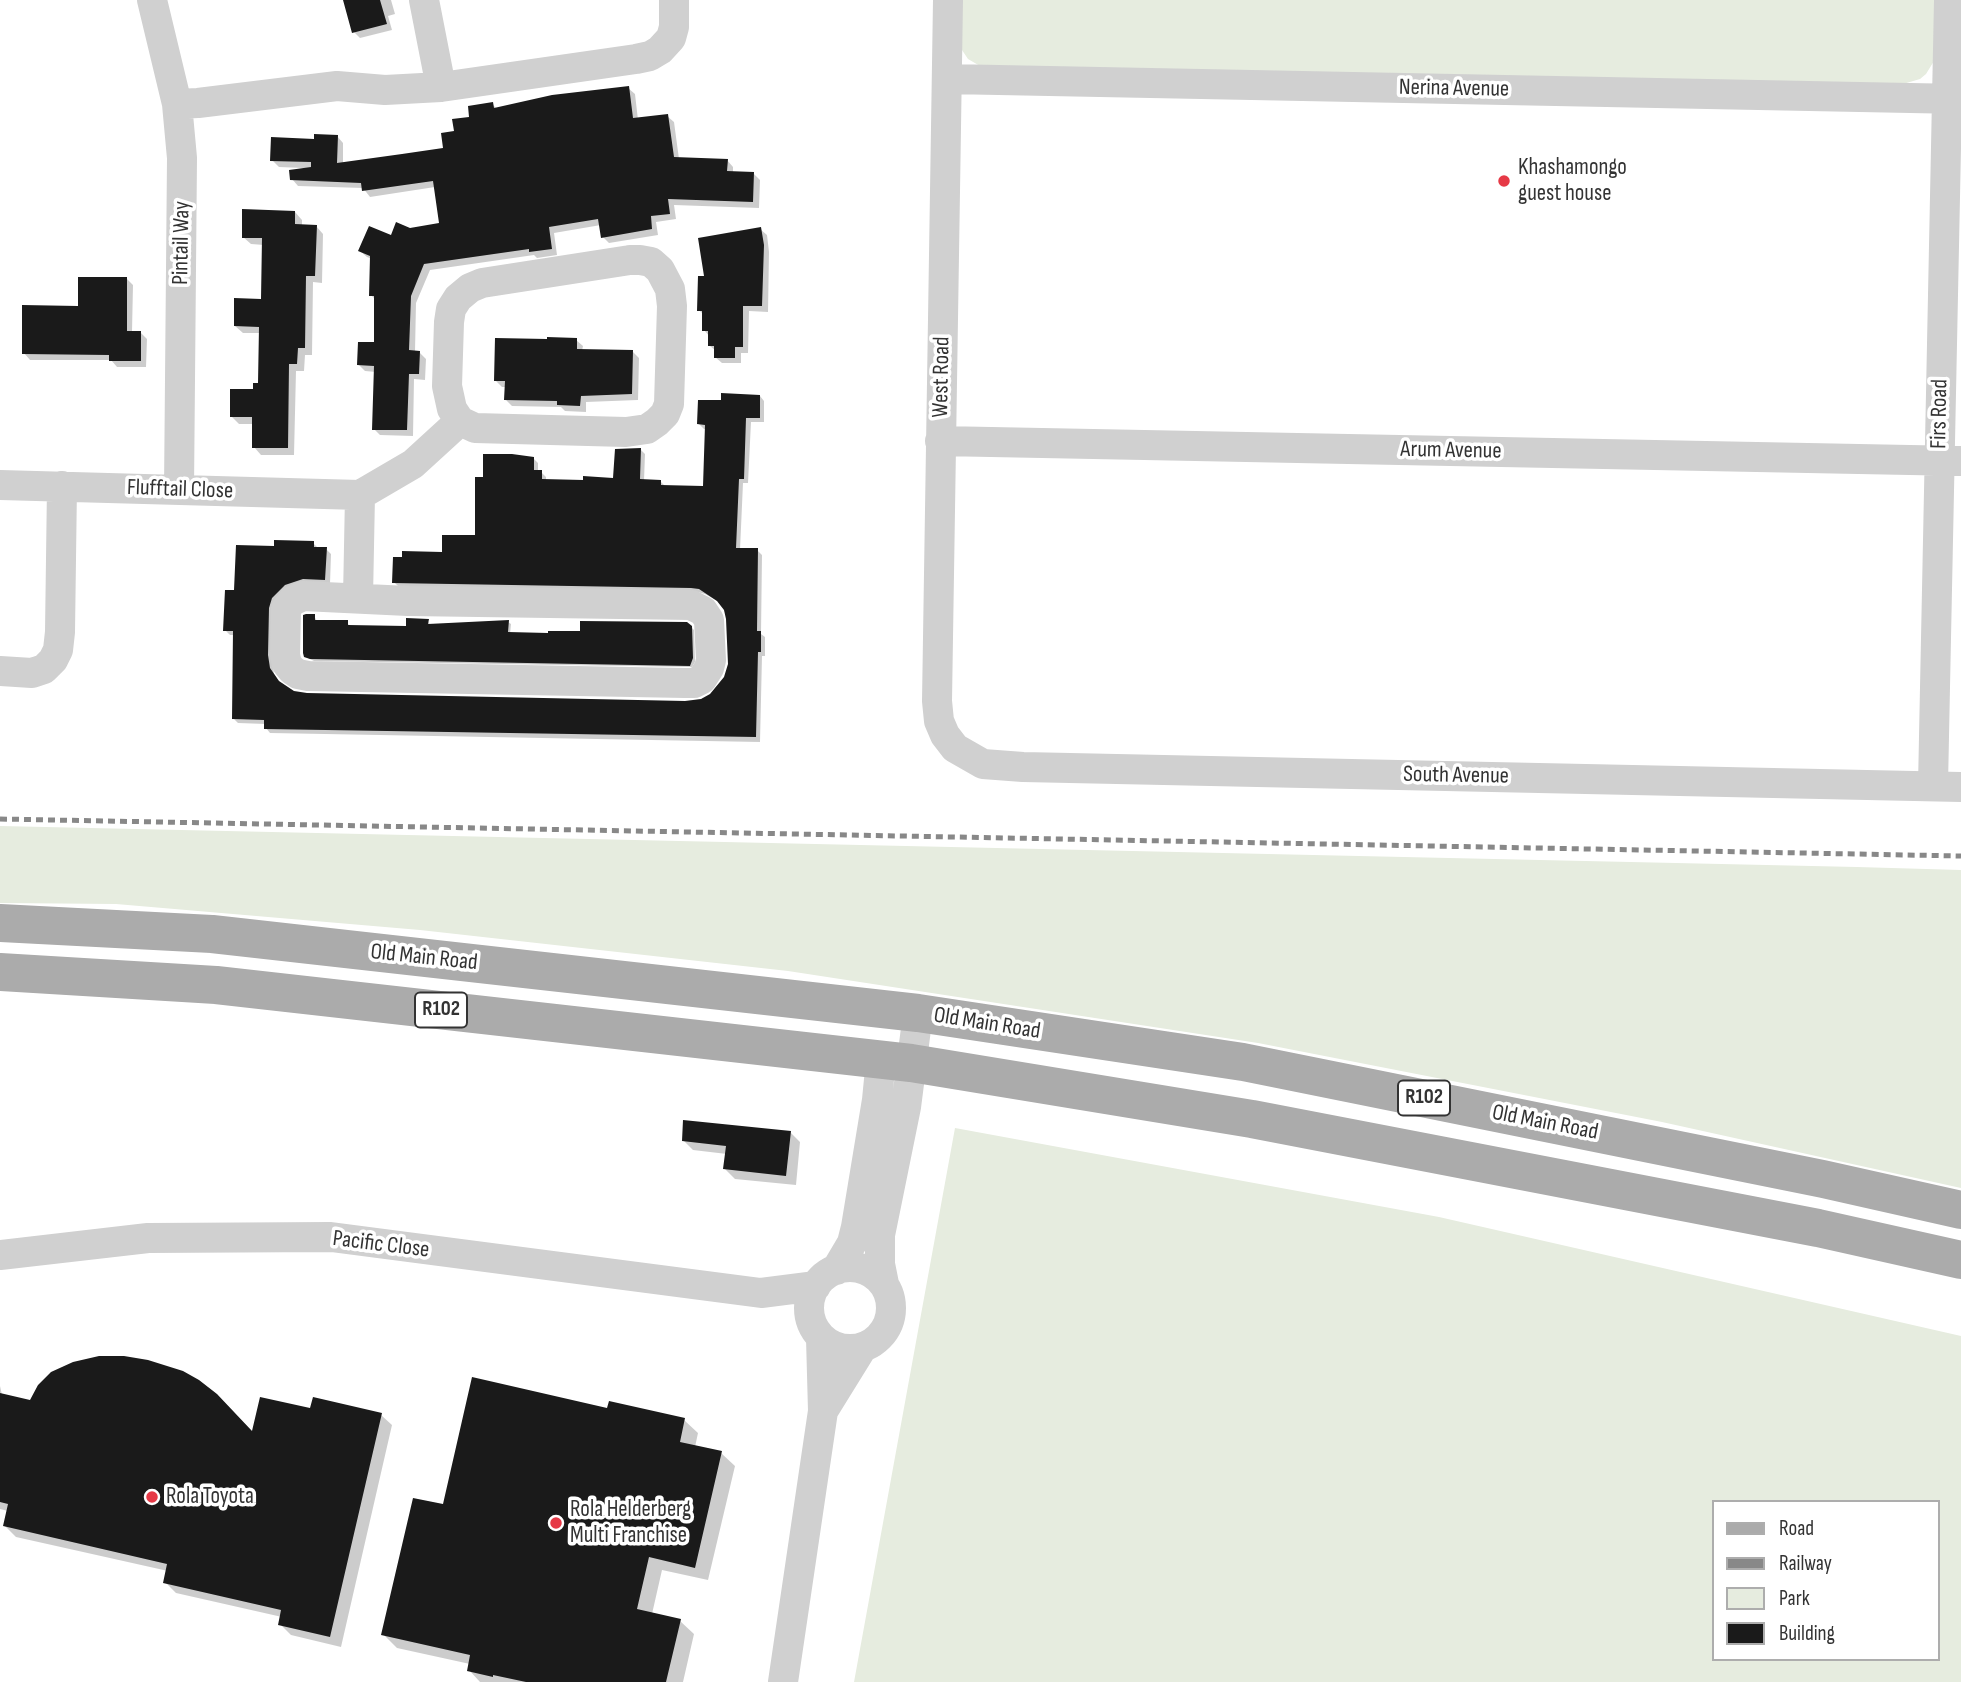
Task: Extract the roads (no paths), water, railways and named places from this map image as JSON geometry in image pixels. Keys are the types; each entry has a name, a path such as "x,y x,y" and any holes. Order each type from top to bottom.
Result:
{"main road":[{"name":"Old Main Road","path":"0,923 212,934 918,1013 1243,1062 1810,1176 1961,1210"},
{"name":"R102","path":"0,972 216,985 896,1061 1252,1119 1818,1228 1961,1260"}],"street":[{"name":"Pintail Way","path":"152,0 177,104 182,158 179,490"},
{"path":"424,0 441,87"},
{"path":"177,104 337,86 385,90 441,87 650,56 671,38 674,27 674,0"},
{"name":"West Road","path":"948,0 937,701 939,721 955,748"},
{"name":"Firs Road","path":"1947,786 1954,98 1950,0"},
{"name":"Nerina Avenue","path":"948,79 1954,98"},
{"path":"630,260 651,262 660,270 670,289 672,306 669,404 665,414 657,422 647,429 626,432 475,428 460,421 452,409 447,386 449,322 458,298 470,288 503,279 630,260"},
{"path":"358,598 360,495 414,464 460,421"},
{"name":"Arum Avenue","path":"940,442 1950,461"},
{"name":"Flufftail Close","path":"0,485 360,495"},
{"path":"0,671 32,673 44,669 58,650 62,486"},
{"path":"303,596 358,598 691,605 703,611 709,620 711,660 706,675 694,683 308,676 292,670 285,655 286,614 289,604 303,596"},
{"name":"South Avenue","path":"955,748 983,764 1023,766 1947,786"},
{"path":"783,1682 823,1411 816,1330 809,1305 852,1243 877,1100 918,1013"},
{"path":"761,1293 840,1348 862,1348 875,1342 885,1331 891,1318 890,1297 884,1284 879,1249 880,1235 906,1107 896,1061"},
{"name":"Pacific Close","path":"0,1255 148,1238 331,1237 761,1293"},
{"path":"761,1293 826,1278 851,1267 873,1273 884,1284"},
{"path":"823,1411 862,1348"}],"railway":[{"path":"0,819 1961,856"}],"place":[{"name":"Khashamongo guest house","path":"1504,181"},
{"name":"Rola Toyota","path":"152,1497"},
{"name":"Rola Helderberg Multi Franchise","path":"556,1523"}]}
